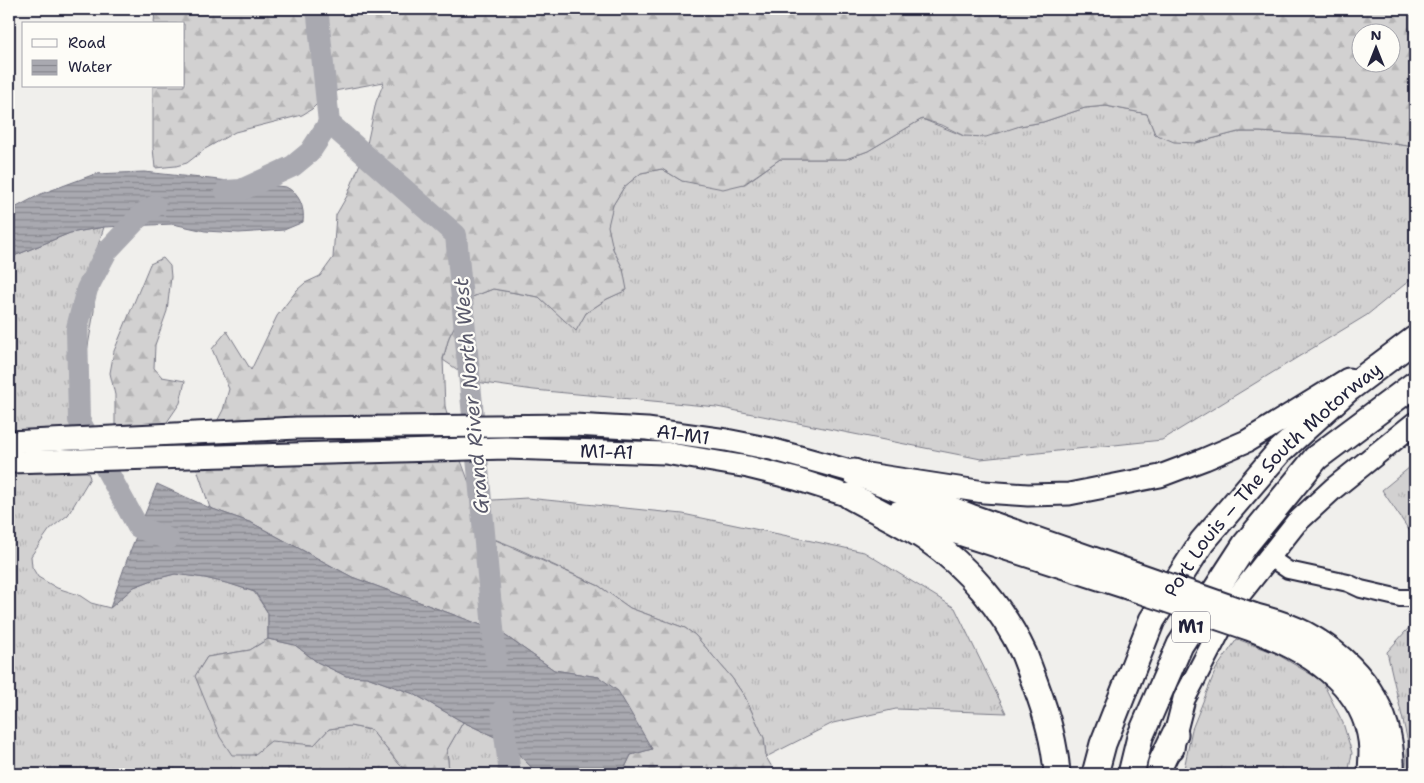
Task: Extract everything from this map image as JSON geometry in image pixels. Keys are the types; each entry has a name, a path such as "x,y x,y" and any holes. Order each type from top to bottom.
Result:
{"highway":[{"path":"1360,372 1414,337"},
{"name":"Port Louis – The South Motorway","path":"1095,774 1103,744 1152,620 1202,542 1279,452 1346,390 1414,337"},
{"name":"Port Louis – The South Motorway","path":"1130,774 1140,737 1180,645 1246,545 1316,458 1415,384"},
{"path":"854,472 1130,581 1252,623 1303,633 1342,659 1369,689 1384,721 1391,755 1391,774"},
{"path":"850,496 926,539 956,562 986,592 1023,653 1042,703 1056,751 1057,774"},
{"path":"1159,774 1161,763 1175,734"}],"main road":[{"name":"A1-M1","path":"9,442 297,428 574,425 647,429 726,440 771,449 854,472 984,492 1028,495 1069,494 1160,476 1205,460 1248,441 1360,372"},
{"path":"1170,774 1175,734 1184,699 1236,599 1296,523 1334,488 1415,423"},
{"name":"M1-A1","path":"9,462 506,448 665,454 748,467 850,496 956,533 1130,581"},
{"path":"1252,623 1277,640 1320,664 1336,678 1351,697 1363,720 1370,750 1369,774"}],"street":[{"path":"1269,557 1288,570 1348,582 1361,589 1391,596 1415,598"}],"green space":[{"path":"155,9 1415,9 1415,147 1354,138 1260,132 1238,132 1196,143 1174,142 1155,134 1147,114 1106,106 1085,108 1043,122 1020,126 986,137 964,136 944,126 922,119 868,151 846,159 780,159 744,184 723,189 682,181 662,169 641,173 624,187 613,205 608,226 613,249 623,269 627,290 607,299 586,313 576,331 539,297 493,289 472,297 449,337 443,359 445,406 453,439 489,537 599,586 630,608 685,628 695,635 732,678 745,697 764,738 766,757 776,774 622,774 631,755 652,749 599,677 554,670 500,632 352,577 252,523 210,508 197,469 203,448 223,410 229,389 212,349 227,331 251,370 277,316 297,290 305,283 320,276 333,258 336,215 347,196 367,144 376,102 384,82 329,92 312,109 302,115 235,132 205,149 187,163 155,168 153,88 185,88 185,22 154,22"},
{"path":"1106,106 1147,114 1155,134 1196,143 1238,132 1260,132 1354,138 1415,147 1415,276 1367,315 1162,440 981,459 717,407 534,390 476,382 443,360 449,337 472,297 493,289 539,297 576,330 586,313 607,299 626,290 623,269 613,249 607,226 613,205 624,187 641,173 662,169 682,181 745,184 780,159 846,159 868,151 922,119 964,136 1043,122 1085,108"},
{"path":"104,227 95,255 94,311 86,358 71,405 75,437 90,478 68,515 50,529 31,556 32,567 38,577 57,588 79,595 91,603 110,608 134,587 175,574 205,578 254,592 268,613 268,639 250,650 207,657 200,668 306,745 314,745 329,729 350,726 371,730 400,765 414,774 9,774 9,258 70,233"},
{"path":"163,258 170,266 171,277 167,311 155,345 154,368 162,377 185,381 180,403 167,422 171,444 163,452 131,442 115,429 115,395 110,373 114,351 150,264"},
{"path":"1415,463 1415,539 1382,490"},
{"path":"527,498 683,514 864,552 955,608 1006,713 896,709 833,723 766,757 764,738 745,697 732,678 695,635 685,628 630,608 599,586 489,537 476,501"},
{"path":"1415,621 1415,774 1405,774 1408,742 1387,652"},
{"path":"268,639 295,645 317,662 346,676 367,677 414,694 463,722 447,750 449,772 447,774 414,774 400,765 371,730 350,726 329,729 314,745 271,741 254,755 232,755 220,737 195,676 207,657 250,650"},
{"path":"1237,639 1275,653 1322,681 1343,723 1352,753 1348,774 1183,774 1192,729 1216,669"},
{"path":"463,722 508,743 535,771 535,774 447,774 449,771 447,750"}],"water":[{"path":"144,172 286,187 300,201 303,211 303,222 284,230 239,233 205,231 173,224 104,227 70,233 9,258 9,211 41,194 95,174"},
{"path":"157,484 210,508 252,523 352,577 500,632 554,670 599,677 618,691 652,749 631,755 622,774 543,774 535,771 508,743 463,722 414,694 367,677 346,676 317,662 295,645 268,639 268,613 255,592 230,584 175,574 134,587 110,608"}],"waterway":[{"name":"Grand River North West","path":"316,9 329,123 456,235 496,660"},
{"path":"226,191 241,190 293,166 310,152 329,123"},
{"path":"155,206 142,214 107,251 87,289 77,328 79,420 138,527 168,539"},
{"path":"502,711 510,774"}]}
